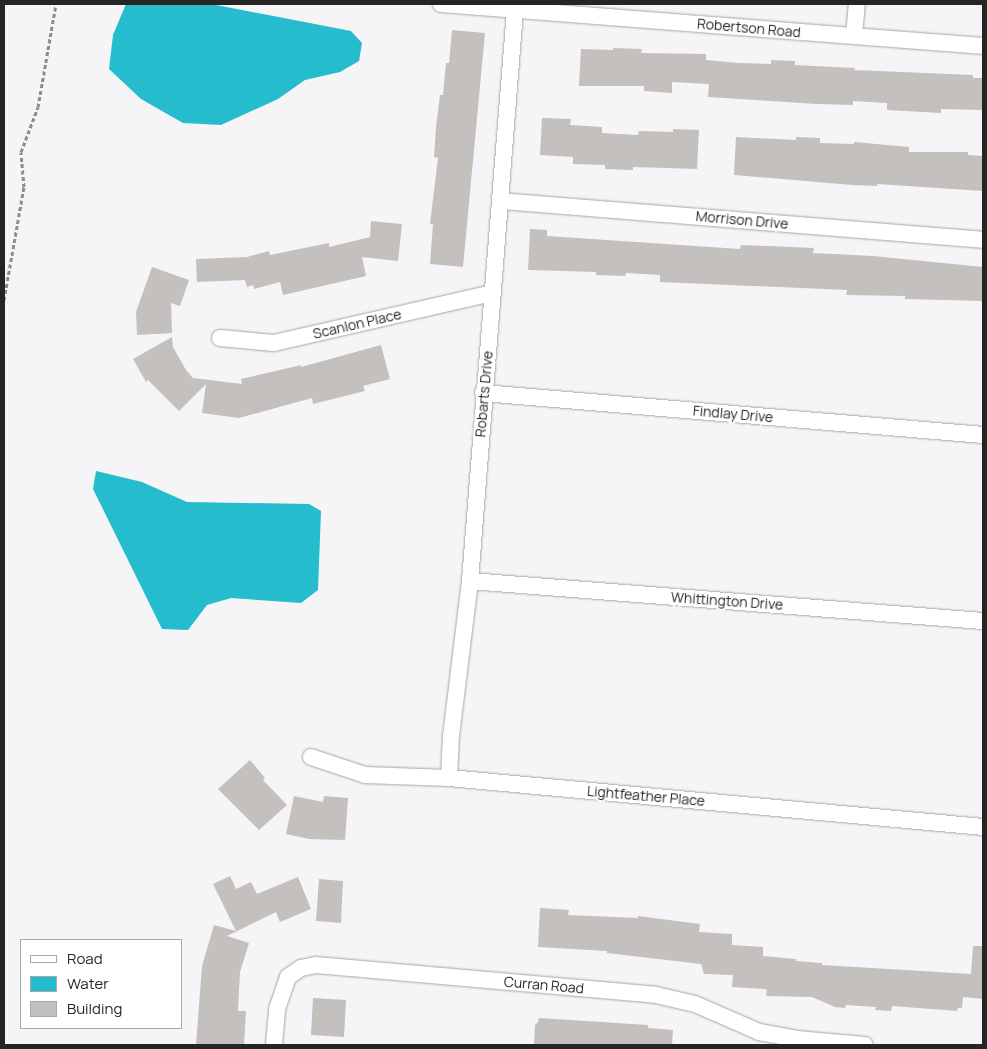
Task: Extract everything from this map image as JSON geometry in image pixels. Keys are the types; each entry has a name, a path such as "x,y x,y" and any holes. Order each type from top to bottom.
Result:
{"street":[{"name":"Robertson Road","path":"441,4 983,46"},
{"path":"854,36 857,4"},
{"name":"Robarts Drive","path":"449,778 451,736 470,581 483,393 501,201 515,10"},
{"name":"Morrison Drive","path":"501,201 983,240"},
{"name":"Scanlon Place","path":"220,338 274,343 492,293"},
{"name":"Findlay Drive","path":"483,393 983,435"},
{"name":"Whittington Drive","path":"470,581 983,620"},
{"name":"Lightfeather Place","path":"312,757 365,775 449,778 983,827"},
{"name":"Curran Road","path":"274,1045 277,1009 288,977 301,968 316,965 656,995 695,1004 740,1025 765,1033 797,1039 865,1045"}],"path":[{"path":"4,300 24,187 21,152 38,107 56,4"}],"water":[{"path":"126,4 211,4 351,31 362,43 359,61 340,72 305,80 278,99 221,125 183,123 141,99 109,69 113,35"},
{"path":"96,471 142,482 187,502 309,504 321,511 318,590 301,603 231,598 207,605 188,630 162,629 93,489"}],"building":[{"path":"452,30 485,33 463,267 430,264 433,224 430,224 438,158 434,157 436,127 440,95 443,95 446,63 449,63"},
{"path":"613,48 642,49 641,53 706,54 706,60 738,63 771,64 771,60 795,61 795,65 855,68 854,70 973,75 973,78 983,78 983,110 941,109 941,113 887,110 887,103 853,101 853,105 817,104 708,97 709,84 672,82 672,93 644,91 644,86 579,86 581,49 613,50"},
{"path":"542,118 571,119 570,125 602,127 602,133 638,135 639,131 673,132 673,129 699,130 697,169 633,167 633,170 605,169 605,165 573,164 573,157 540,155"},
{"path":"736,137 796,140 796,137 820,138 820,143 854,144 854,142 909,147 909,152 968,152 968,155 983,156 983,191 877,184 877,186 852,185 734,175"},
{"path":"371,221 402,224 398,261 362,257 366,276 283,295 280,282 254,289 253,285 247,287 245,280 197,282 196,259 247,257 269,251 270,255 329,243 329,247 370,237"},
{"path":"530,229 547,230 547,236 740,249 741,245 814,248 813,253 873,256 983,267 983,301 905,299 905,296 846,295 847,290 660,282 660,275 626,273 625,276 596,275 596,272 528,270"},
{"path":"152,267 189,280 180,306 171,303 172,333 137,335 136,312"},
{"path":"172,337 173,347 186,370 193,378 242,384 241,379 301,365 301,367 381,345 390,379 363,386 365,391 313,404 312,398 239,418 202,413 206,384 179,411 148,380 146,382 133,359"},
{"path":"250,760 265,778 263,780 287,805 259,830 218,789"},
{"path":"294,796 323,802 324,796 348,798 345,840 309,839 286,834"},
{"path":"230,876 236,889 251,882 257,894 298,877 311,909 280,922 276,912 227,936 249,943 240,972 238,1011 246,1011 244,1045 196,1045 202,966 214,925 236,931 213,884"},
{"path":"319,879 343,881 341,923 316,921"},
{"path":"540,908 569,910 568,915 638,918 638,916 700,924 699,932 732,934 732,945 763,947 763,956 796,959 796,961 822,963 822,965 971,974 973,946 983,946 983,999 963,997 962,1008 958,1008 957,1011 892,1006 891,1011 875,1010 876,1007 846,1005 845,1008 835,1007 812,997 766,996 767,990 765,989 732,987 733,975 704,974 701,964 607,953 607,951 538,947"},
{"path":"313,998 346,1000 344,1037 311,1035"},
{"path":"539,1018 648,1025 648,1028 673,1030 672,1045 534,1045 535,1025"}]}
